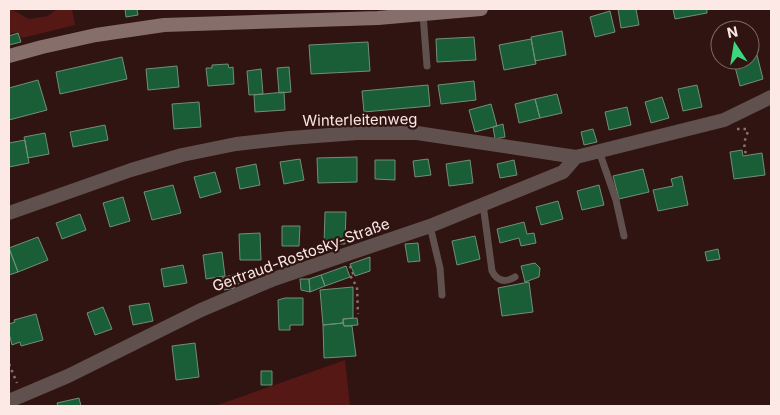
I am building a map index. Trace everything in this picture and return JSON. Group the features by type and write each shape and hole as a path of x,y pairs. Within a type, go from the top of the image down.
{"main road":[{"path":"9,56 96,35 164,25 378,18 481,9"}],"street":[{"name":"Winterleitenweg","path":"9,213 131,170 182,155 236,144 357,133 416,133 576,157 724,120 771,97"},
{"name":"Gertraud-Rostosky-Straße","path":"9,400 68,376 201,310 274,279 430,226 563,172 576,157"}],"lane":[{"path":"423,14 427,66"},
{"path":"599,151 616,200 624,236"},
{"path":"483,204 492,271 495,277 502,281 510,280 515,276"},
{"path":"430,226 440,268 442,295"}],"path":[{"path":"724,120 728,129 746,129 748,131 744,143 746,156"},
{"path":"345,255 354,276 351,277 357,287 358,314"},
{"path":"9,364 22,394"}],"shaded area":[{"path":"9,9 29,19 48,16 57,9 72,9 75,25 22,38 17,32 9,34"},
{"path":"345,360 350,406 214,406 232,400"}],"building":[{"path":"125,9 137,9 138,15 126,17"},
{"path":"618,9 636,9 639,25 621,28"},
{"path":"673,9 707,9 707,13 675,19"},
{"path":"610,11 615,32 595,37 590,17"},
{"path":"562,31 566,55 535,61 531,37"},
{"path":"18,33 21,42 9,45 9,36"},
{"path":"474,37 476,60 437,62 436,39"},
{"path":"531,39 536,64 504,70 499,45"},
{"path":"368,42 370,71 311,74 309,45"},
{"path":"122,57 127,79 60,94 56,72"},
{"path":"228,64 229,68 233,67 234,84 208,86 206,68 212,68 212,65"},
{"path":"177,66 179,87 148,90 146,69"},
{"path":"289,67 291,92 279,93 277,68"},
{"path":"760,67 763,79 740,86 736,70 760,70"},
{"path":"261,69 263,94 249,95 247,71"},
{"path":"38,80 47,110 9,120 9,88"},
{"path":"474,81 476,100 441,104 438,85"},
{"path":"428,85 430,106 364,112 362,91"},
{"path":"697,85 702,107 683,111 678,89"},
{"path":"284,92 285,110 255,112 254,95"},
{"path":"557,94 562,113 540,118 535,99"},
{"path":"662,97 669,118 651,123 645,102"},
{"path":"535,99 540,118 519,123 515,104"},
{"path":"199,102 201,127 174,129 172,104"},
{"path":"491,104 497,126 475,132 469,110"},
{"path":"627,107 631,125 609,130 605,112"},
{"path":"503,124 505,137 495,139 493,127"},
{"path":"105,125 108,140 73,147 70,132"},
{"path":"593,129 597,142 584,145 581,132"},
{"path":"45,133 49,154 28,158 24,137"},
{"path":"25,140 29,163 9,167 9,143"},
{"path":"742,150 743,156 762,153 765,175 734,179 730,152"},
{"path":"357,157 357,182 318,183 317,158"},
{"path":"300,159 304,180 284,184 280,162"},
{"path":"428,159 431,175 415,177 413,161"},
{"path":"375,160 395,160 395,180 375,179"},
{"path":"470,160 473,183 449,186 446,164"},
{"path":"514,160 517,175 500,178 497,164"},
{"path":"256,164 260,185 240,189 236,168"},
{"path":"643,169 649,192 619,199 613,176"},
{"path":"215,172 221,192 200,198 194,177"},
{"path":"682,176 688,205 658,211 653,190 673,186 671,179"},
{"path":"173,185 181,213 152,220 144,192"},
{"path":"599,185 604,205 582,210 577,191"},
{"path":"123,197 130,221 110,227 103,203"},
{"path":"558,201 563,219 541,225 536,207"},
{"path":"325,212 346,212 345,244 324,244"},
{"path":"80,214 86,230 62,239 56,223"},
{"path":"524,222 527,234 534,233 536,243 521,246 519,238 500,243 497,229"},
{"path":"282,226 300,226 299,246 282,246"},
{"path":"260,233 261,260 240,260 239,234"},
{"path":"475,236 480,259 457,265 452,241"},
{"path":"38,237 48,260 18,272 9,248"},
{"path":"418,243 420,261 408,262 405,244"},
{"path":"9,248 18,272 9,275"},
{"path":"718,249 720,259 707,261 705,252"},
{"path":"222,252 225,276 206,279 203,255"},
{"path":"370,257 370,271 355,276 350,264"},
{"path":"535,263 540,268 539,277 525,282 521,266"},
{"path":"183,265 187,283 164,287 161,269"},
{"path":"346,266 350,277 325,286 321,275"},
{"path":"239,273 241,283 234,285 235,288 224,290 222,278"},
{"path":"321,275 325,286 310,292 309,279"},
{"path":"300,279 309,279 310,292 301,290"},
{"path":"529,282 533,312 502,316 498,288"},
{"path":"353,287 353,318 343,319 343,323 323,325 320,290"},
{"path":"303,298 303,325 290,325 290,330 279,330 278,300"},
{"path":"149,303 153,321 133,325 129,306"},
{"path":"103,307 112,329 95,335 87,313"},
{"path":"36,314 43,340 21,346 20,342 12,345 9,324 15,322 14,320"},
{"path":"357,318 358,325 344,326 343,319"},
{"path":"343,323 344,326 352,326 356,356 324,358 323,325"},
{"path":"195,343 199,377 176,380 172,346"},
{"path":"261,371 272,371 272,385 261,385"},
{"path":"79,398 81,406 58,406 57,403"}]}
